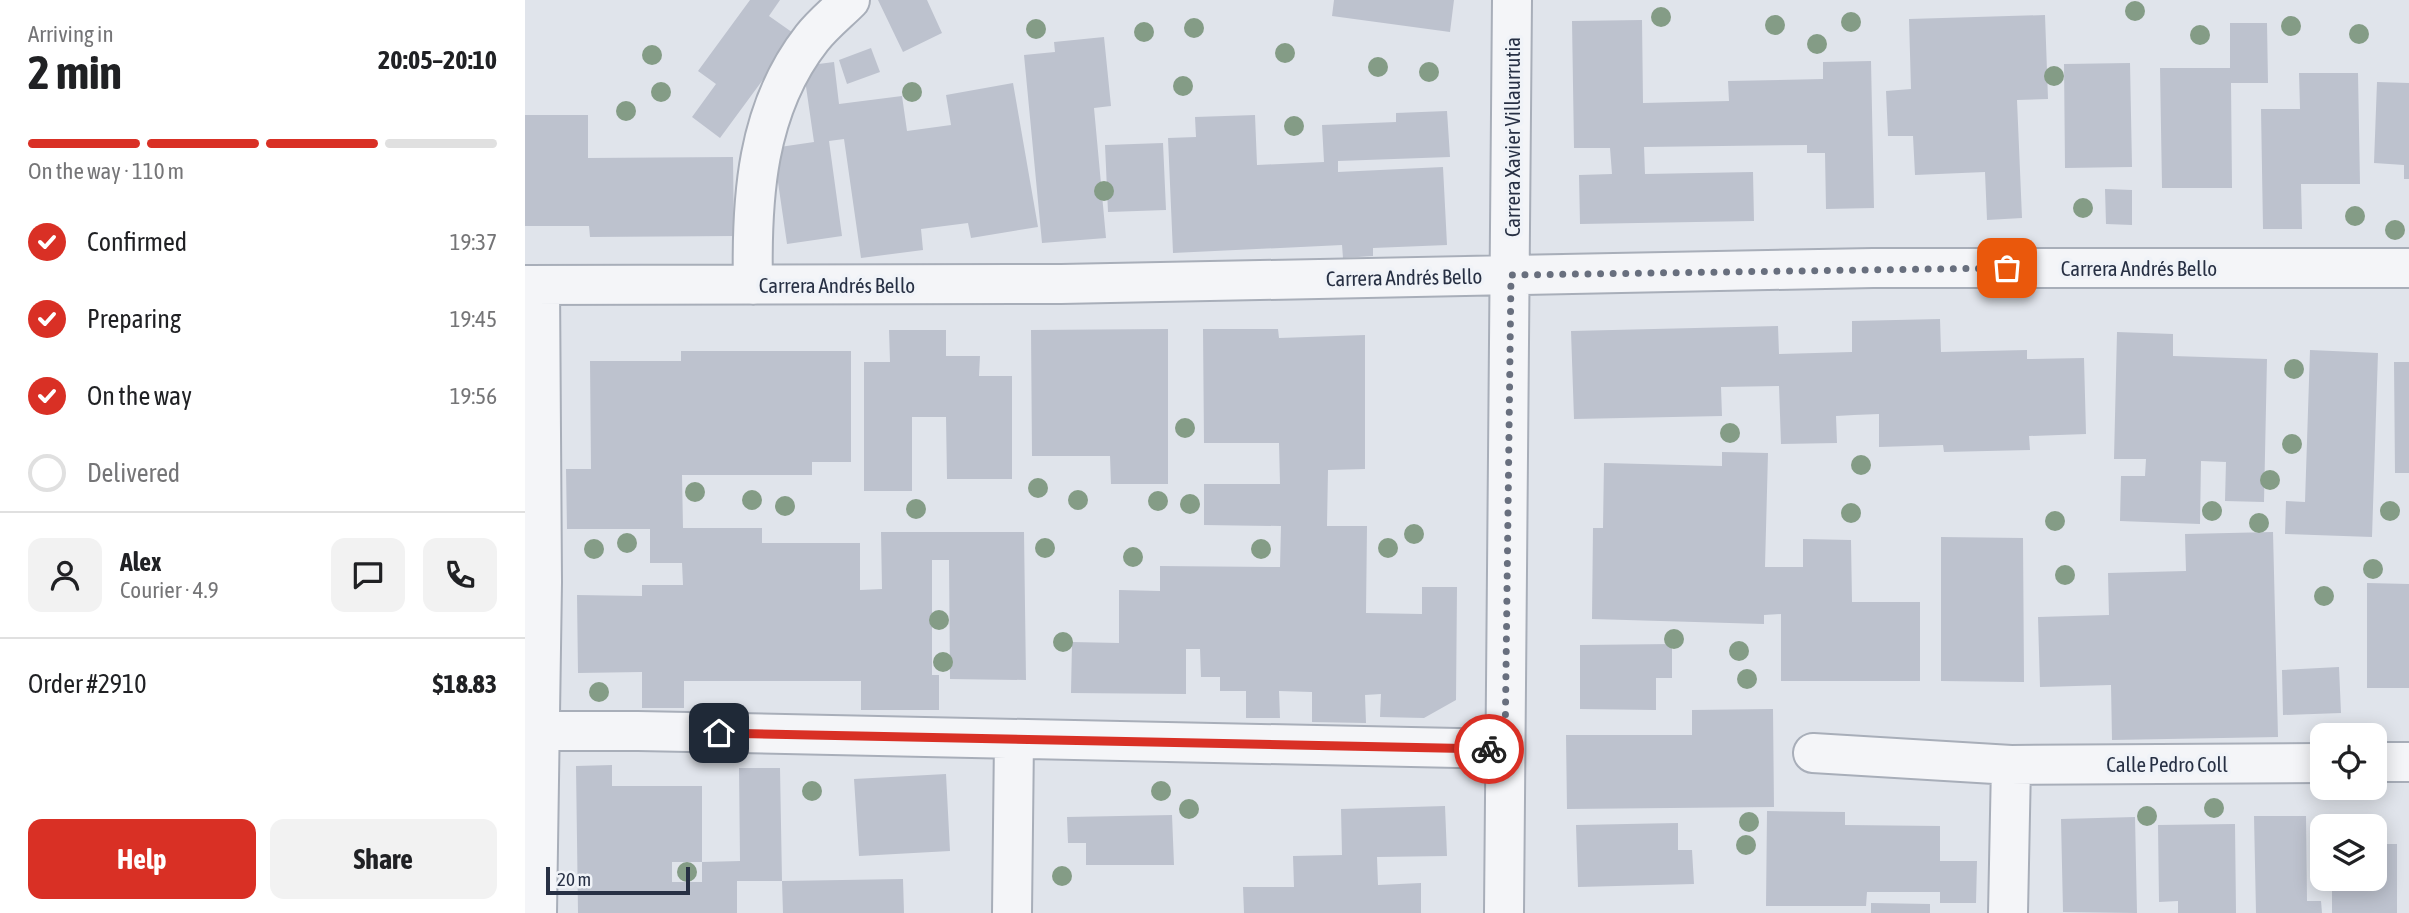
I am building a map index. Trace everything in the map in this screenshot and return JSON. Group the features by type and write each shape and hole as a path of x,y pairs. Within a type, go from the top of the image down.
{"street":[{"path":"753,285 752,229 757,170 769,119 811,39 850,0"},
{"name":"Carrera Xavier Villaurrutia","path":"1504,913 1513,0"},
{"name":"Carrera Andrés Bello","path":"532,285 1061,284 1873,268 2409,268"},
{"path":"532,285 532,731 537,913"},
{"path":"532,731 1505,749"},
{"path":"1012,913 1014,739"},
{"name":"Calle Pedro Coll","path":"1813,753 2011,765 2310,763"},
{"path":"2387,762 2409,762"},
{"path":"2008,913 2011,765"}],"building":[{"path":"750,0 780,0 769,16 796,35 720,138 692,117 716,84 698,71"},
{"path":"878,0 927,0 942,33 903,52"},
{"path":"1334,0 1454,0 1450,32 1332,16"},
{"path":"2045,15 2048,99 2017,100 2022,218 1987,220 1985,172 1915,175 1913,136 1888,136 1886,91 1911,89 1909,19"},
{"path":"1642,20 1643,103 1729,101 1728,81 1823,79 1823,62 1871,61 1874,208 1826,209 1825,153 1807,153 1807,145 1644,147 1645,174 1753,172 1754,221 1580,224 1579,175 1612,174 1610,148 1574,148 1572,21"},
{"path":"2230,23 2267,23 2268,83 2231,83 2232,188 2162,188 2160,68 2230,68"},
{"path":"1104,37 1111,106 1094,108 1106,238 1042,243 1024,55 1055,52 1054,42"},
{"path":"871,48 880,72 847,84 839,60"},
{"path":"834,62 839,104 902,96 907,131 951,125 946,95 1013,83 1038,227 971,238 968,223 921,229 923,250 861,258 844,139 829,141 842,236 787,244 773,148 814,142 803,66"},
{"path":"2130,63 2132,167 2065,168 2064,64"},
{"path":"2299,73 2358,73 2360,184 2301,184 2302,229 2263,229 2261,109 2300,109"},
{"path":"2377,82 2409,83 2409,179 2404,179 2404,165 2374,163"},
{"path":"1447,111 1450,157 1338,161 1338,172 1443,167 1447,245 1373,248 1373,256 1343,258 1342,245 1173,253 1168,138 1196,137 1195,117 1255,115 1257,165 1324,162 1322,125 1396,122 1396,113"},
{"path":"525,115 588,115 588,158 733,157 734,236 590,237 589,226 525,226"},
{"path":"1163,143 1166,210 1108,212 1105,145"},
{"path":"2105,189 2132,190 2132,225 2106,224"},
{"path":"1940,319 1941,352 2027,350 2027,359 2084,358 2086,434 2029,436 2030,450 1944,452 1943,445 1879,447 1879,414 1836,416 1837,443 1781,444 1779,386 1721,387 1722,416 1574,419 1571,331 1778,326 1779,354 1852,352 1852,321"},
{"path":"1168,329 1168,484 1111,484 1110,456 1032,456 1031,330"},
{"path":"1203,329 1278,329 1279,338 1365,335 1365,469 1328,470 1327,526 1367,526 1366,613 1422,614 1422,587 1457,587 1456,700 1424,718 1380,717 1381,694 1365,695 1366,723 1312,722 1312,692 1279,691 1280,718 1246,718 1246,691 1220,691 1220,677 1201,677 1200,649 1186,649 1186,694 1071,693 1072,642 1119,643 1119,590 1160,591 1160,566 1280,567 1281,526 1204,525 1204,484 1280,484 1279,443 1204,443"},
{"path":"889,330 946,330 946,356 980,356 979,376 1012,376 1012,479 947,479 946,417 912,417 912,491 864,491 864,362 890,362"},
{"path":"2117,332 2173,334 2173,356 2267,359 2264,502 2225,501 2226,462 2201,461 2200,524 2120,521 2121,476 2145,476 2146,459 2114,459"},
{"path":"2310,350 2378,353 2372,537 2285,534 2286,501 2305,502"},
{"path":"681,351 851,351 851,462 812,462 812,475 682,475 683,528 762,528 762,543 860,543 860,590 882,589 881,532 1024,532 1026,680 950,679 949,560 932,560 932,675 939,675 939,710 861,710 861,681 684,681 684,708 642,708 642,672 578,673 577,595 642,596 642,585 683,585 682,563 650,563 650,529 567,529 566,469 591,469 590,361 681,361"},
{"path":"2394,362 2409,362 2409,473 2395,473"},
{"path":"1722,452 1768,453 1765,567 1803,567 1803,539 1851,540 1852,602 1920,602 1920,681 1781,681 1781,614 1764,615 1764,624 1592,619 1593,528 1603,528 1604,463 1722,466"},
{"path":"2273,532 2278,737 2112,740 2111,685 2040,687 2038,617 2109,615 2108,573 2186,571 2185,534"},
{"path":"1941,537 2023,538 2024,682 1941,681"},
{"path":"2367,583 2409,584 2409,688 2367,688"},
{"path":"1672,644 1672,678 1656,678 1656,710 1580,709 1580,645"},
{"path":"2339,667 2341,713 2283,715 2282,670"},
{"path":"1773,709 1774,807 1567,809 1566,735 1692,735 1692,710"},
{"path":"612,765 612,786 702,786 702,862 740,861 739,768 780,768 782,881 737,881 737,913 578,913 576,766","holes":["672,862 702,862 702,882 672,882"]},
{"path":"946,774 950,851 859,856 854,779"},
{"path":"1445,806 1447,856 1377,857 1378,885 1421,883 1421,913 1244,913 1243,887 1294,887 1293,856 1342,855 1341,809"},
{"path":"1767,811 1845,812 1845,825 1940,826 1940,861 1977,861 1976,903 1940,903 1940,892 1867,892 1866,906 1766,906"},
{"path":"1172,815 1174,865 1086,865 1086,843 1068,843 1067,817"},
{"path":"2254,816 2306,816 2307,901 2321,901 2322,913 2256,913"},
{"path":"2135,817 2137,913 2063,912 2061,819"},
{"path":"1678,823 1678,850 1692,850 1694,884 1578,887 1576,825"},
{"path":"2235,824 2236,913 2178,913 2178,901 2159,902 2158,825"},
{"path":"2387,844 2397,844 2397,913 2332,913 2332,891 2387,891"},
{"path":"903,879 904,913 783,913 782,881"},
{"path":"1871,903 1930,904 1930,913 1871,913"}],"way so far":[{"path":"1489,749 1505,749 1511,275 2007,268"}],"route":[{"path":"719,733 1489,749"}]}
